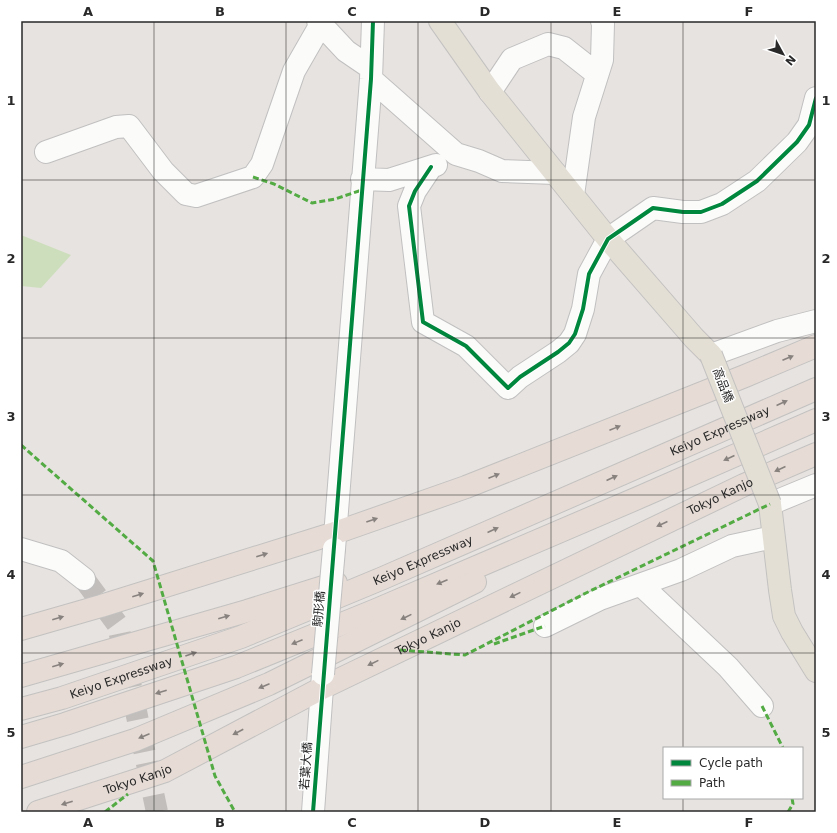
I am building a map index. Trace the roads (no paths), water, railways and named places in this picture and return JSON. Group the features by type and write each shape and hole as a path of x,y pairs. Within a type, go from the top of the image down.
{"highway":[{"path":"21,629 334,541 816,346"},
{"name":"Keiyo Expressway","path":"21,709 62,698 241,637 383,578 816,388"},
{"path":"21,737 65,724 236,667 376,610 816,420"},
{"name":"Tokyo Kanjo","path":"38,812 165,771 323,681 744,485 816,454"},
{"path":"21,777 135,740 269,684 440,600 640,497"},
{"path":"21,676 248,611 345,580 383,578"},
{"path":"84,812 138,790 165,771"}],"main road":[{"path":"440,21 490,92 608,240 694,338 711,355"},
{"name":"高品橋","path":"711,355 770,504 784,616 816,671"}],"street":[{"name":"駒形橋","path":"320,722 371,74 373,21"},
{"path":"573,195 584,117 602,60 602,21"},
{"path":"46,152 116,126 129,126 162,171 186,194 196,196 253,177 262,164 294,71 320,23 346,51 456,154 479,161 502,171 555,173"},
{"path":"490,92 512,59 548,44 564,48 597,74"},
{"path":"431,167 415,191 409,206 423,322 466,346 508,388 520,377 569,343 575,334 583,309 589,274 608,240 653,208 683,212 701,212 722,204 757,181 798,142 809,126 816,98"},
{"path":"362,179 389,180 431,167 456,154"},
{"path":"711,355 778,331 816,321"},
{"path":"770,504 816,485"},
{"path":"545,626 600,599 681,570 732,546 773,537"},
{"path":"21,549 61,561 84,579"},
{"path":"641,585 728,667 762,706"},
{"name":"若葉大橋","path":"313,812 320,722"}],"tunnel":[{"path":"84,579 118,625 157,812"}]}
